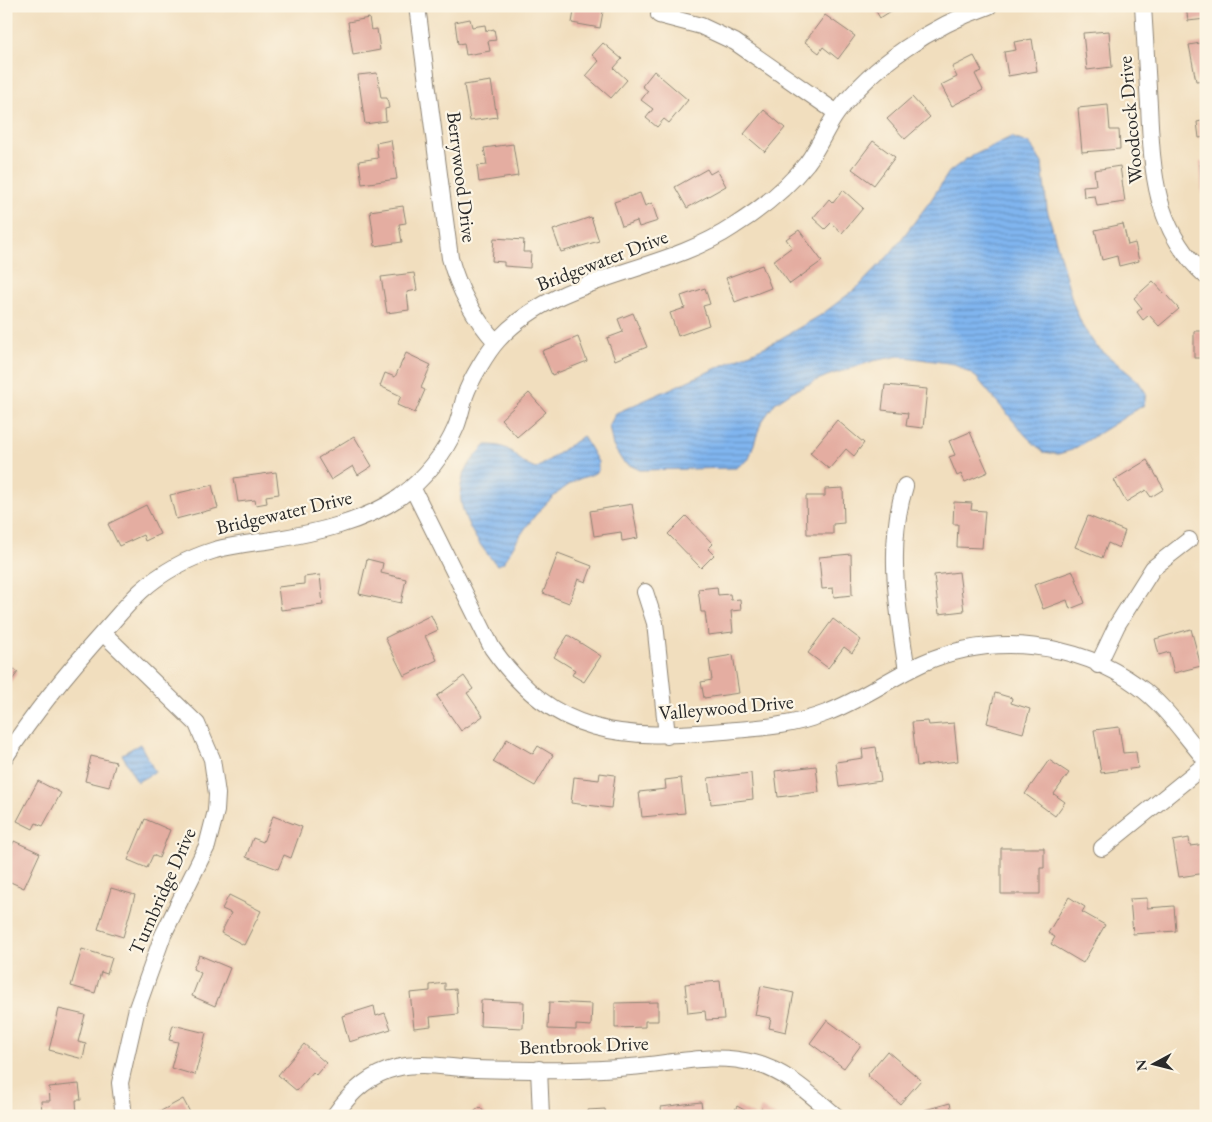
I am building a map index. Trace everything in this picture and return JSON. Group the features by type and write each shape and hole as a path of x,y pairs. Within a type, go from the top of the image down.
{"street":[{"name":"Berrywood Drive","path":"417,6 450,258 455,277 467,303 483,328 496,342"},
{"name":"Bridgewater Drive","path":"6,756 47,698 141,591 158,578 196,557 216,550 305,534 336,525 380,508 412,487 426,474 448,443 456,426 466,395 496,342 530,312 544,303 683,253 731,229 753,214 793,178 808,161 837,113 878,71 900,53 943,25 989,6"},
{"name":"Woodcock Drive","path":"1143,6 1152,172 1174,238 1188,259 1206,276"},
{"path":"659,15 701,26 735,42 756,54 837,113"},
{"path":"904,486 899,504 895,537 895,572 907,671"},
{"name":"Valleywood Drive","path":"412,487 492,648 518,680 549,706 585,724 631,734 667,736 786,726 830,712 907,671 951,654 1005,644 1037,646 1083,658 1125,678 1154,699 1206,762"},
{"path":"1098,665 1117,625 1153,568 1190,540"},
{"path":"645,592 655,623 667,736"},
{"name":"Turnbridge Drive","path":"103,633 197,724 212,759 216,794 216,811 207,846 163,935 137,1008 120,1083 124,1116"},
{"path":"1102,848 1206,762"},
{"name":"Bentbrook Drive","path":"334,1116 351,1094 363,1084 397,1067 417,1065 539,1069 613,1068 695,1059 734,1059 767,1066 787,1076 836,1116"},
{"path":"539,1069 542,1116"}],"water":[{"path":"1011,137 1030,144 1042,163 1047,209 1073,303 1083,327 1096,346 1138,381 1146,393 1144,405 1072,450 1058,454 1043,452 1026,436 976,377 955,364 899,356 873,361 827,376 793,391 775,403 761,423 749,459 736,468 640,470 623,462 613,446 609,426 616,413 773,343 821,315 858,287 890,254 931,200 949,172 966,159"},
{"path":"583,436 598,462 598,471 573,482 549,501 532,519 503,563 497,565 475,537 461,504 460,492 462,481 468,466 486,445 496,445 509,450 523,462 536,469"},
{"path":"140,744 155,772 137,782 122,754"}],"building":[{"path":"575,6 604,6 600,28 572,23"},
{"path":"873,6 899,6 880,18"},
{"path":"1186,6 1206,6 1206,19 1188,21"},
{"path":"825,15 855,36 838,59 823,47 819,53 805,42"},
{"path":"369,18 371,30 377,29 380,50 353,55 348,22"},
{"path":"470,19 472,27 485,25 486,31 494,29 496,40 488,41 490,51 466,55 464,43 458,44 455,22"},
{"path":"1109,31 1112,67 1087,70 1083,33"},
{"path":"1032,39 1037,71 1008,76 1004,52 1016,50 1014,42"},
{"path":"1206,42 1206,80 1196,81 1189,45"},
{"path":"603,43 622,59 614,68 627,80 611,98 586,76 599,61 592,55"},
{"path":"974,56 982,71 975,74 983,90 952,106 941,85 957,77 952,67"},
{"path":"654,71 688,100 669,123 664,119 657,127 646,118 653,109 641,100 648,91 642,86"},
{"path":"377,73 381,98 387,98 389,108 385,109 386,121 365,124 358,75"},
{"path":"491,81 497,117 470,121 464,85"},
{"path":"912,97 930,117 905,139 887,119"},
{"path":"1108,105 1110,130 1119,130 1120,149 1082,152 1078,108"},
{"path":"764,110 785,128 765,152 744,134"},
{"path":"1206,120 1206,137 1199,138 1197,122"},
{"path":"391,140 397,179 362,184 359,161 378,158 376,143"},
{"path":"873,141 895,157 874,185 852,169"},
{"path":"513,144 518,176 479,182 477,166 487,165 484,148"},
{"path":"1200,161 1206,161 1206,194 1202,195"},
{"path":"1120,166 1125,202 1097,206 1095,196 1084,197 1083,186 1096,185 1094,170"},
{"path":"707,169 710,174 717,170 726,186 687,208 675,187"},
{"path":"843,190 863,208 842,233 831,223 825,229 813,218 829,199 833,203"},
{"path":"640,193 645,206 652,203 658,221 639,227 637,221 622,226 614,202"},
{"path":"403,206 406,223 399,224 402,242 375,246 370,211"},
{"path":"591,217 599,241 561,252 553,230"},
{"path":"1123,224 1128,245 1135,243 1139,261 1119,266 1117,256 1102,260 1095,230"},
{"path":"799,230 822,261 790,284 773,261 792,247 786,239"},
{"path":"494,238 524,240 523,252 531,252 530,268 504,266 504,262 492,261"},
{"path":"762,265 771,288 735,302 726,278"},
{"path":"414,273 417,290 407,292 409,310 387,313 381,277"},
{"path":"1153,281 1179,309 1159,326 1149,315 1143,320 1137,312 1142,308 1134,298"},
{"path":"705,288 710,304 703,306 709,325 678,336 670,313 685,308 681,296"},
{"path":"633,313 647,347 615,360 607,338 623,332 618,319"},
{"path":"1194,331 1206,331 1206,358 1194,358"},
{"path":"578,337 587,361 552,375 542,351"},
{"path":"406,353 431,365 421,388 425,390 415,413 397,405 401,396 380,386 385,373 395,377"},
{"path":"885,385 927,389 923,428 906,426 908,413 882,410"},
{"path":"529,393 546,412 517,437 501,419"},
{"path":"837,420 864,443 854,456 846,449 829,469 810,453"},
{"path":"970,432 988,472 965,482 961,474 957,476 949,457 955,455 949,441"},
{"path":"354,436 372,466 358,475 353,466 331,480 318,458"},
{"path":"1147,460 1164,489 1151,497 1146,490 1126,502 1114,480"},
{"path":"276,472 279,494 266,496 267,503 256,505 255,500 238,502 234,478"},
{"path":"212,485 218,508 176,519 170,495"},
{"path":"843,488 844,523 833,524 833,534 807,534 806,496 825,496 825,489"},
{"path":"954,502 972,503 971,510 985,511 982,548 957,547 958,524 953,524"},
{"path":"632,504 638,538 622,541 621,532 594,536 590,511"},
{"path":"146,505 160,534 145,541 143,535 119,546 108,524"},
{"path":"686,516 713,544 708,549 714,555 701,568 668,534"},
{"path":"1088,516 1125,531 1119,548 1108,543 1102,558 1075,547"},
{"path":"558,553 592,566 586,582 578,579 569,603 543,593"},
{"path":"851,554 852,595 834,597 833,588 822,589 819,557"},
{"path":"367,559 383,563 381,573 406,579 401,603 359,594"},
{"path":"1073,571 1085,603 1070,609 1067,600 1043,609 1034,585"},
{"path":"959,572 964,611 939,614 934,575"},
{"path":"320,575 323,605 281,610 278,587 304,584 304,577"},
{"path":"717,587 718,595 730,594 731,600 740,599 741,610 731,611 733,632 708,635 705,612 701,612 698,589"},
{"path":"431,615 438,630 425,636 437,660 404,676 385,638"},
{"path":"833,619 861,640 852,653 844,647 828,668 808,653"},
{"path":"1191,629 1201,666 1174,673 1169,652 1159,655 1155,639"},
{"path":"568,635 601,656 584,682 572,675 575,670 554,657"},
{"path":"733,655 739,693 704,698 701,682 712,680 709,659"},
{"path":"6,663 18,672 6,688"},
{"path":"464,676 473,689 467,693 483,716 461,731 437,696"},
{"path":"995,693 1012,698 1011,703 1030,709 1023,733 987,723"},
{"path":"928,721 929,725 954,723 958,761 917,766 912,722"},
{"path":"1119,727 1123,753 1136,752 1138,768 1101,773 1094,730"},
{"path":"507,739 533,754 538,746 553,755 535,786 493,762"},
{"path":"876,747 881,781 839,787 836,762 863,758 862,749"},
{"path":"91,756 116,762 109,787 85,781"},
{"path":"1049,760 1069,773 1054,794 1065,802 1055,816 1025,794"},
{"path":"816,766 819,792 778,797 775,771"},
{"path":"600,773 615,775 611,808 571,803 574,777 599,780"},
{"path":"751,773 753,799 711,804 708,778"},
{"path":"681,778 685,813 642,817 639,792 666,789 665,780"},
{"path":"38,781 61,793 43,826 36,823 33,829 17,821"},
{"path":"273,816 302,827 291,858 284,855 278,869 246,857 253,838 263,842"},
{"path":"145,819 170,830 159,858 153,855 147,868 128,860"},
{"path":"1189,838 1190,846 1206,844 1206,873 1179,877 1173,841"},
{"path":"14,841 40,853 24,888 6,880 6,860"},
{"path":"1001,848 1044,848 1044,868 1040,868 1040,894 1001,894"},
{"path":"111,888 135,895 123,937 98,929"},
{"path":"229,895 261,911 244,945 221,933 231,913 222,909"},
{"path":"1069,897 1085,907 1082,912 1105,925 1083,963 1051,944 1055,937 1048,933"},
{"path":"1147,898 1147,908 1174,906 1176,931 1133,934 1130,899"},
{"path":"82,949 112,958 107,974 101,972 95,993 71,986"},
{"path":"199,955 230,968 215,1006 192,996 201,973 193,969"},
{"path":"720,981 724,1019 706,1020 705,1011 688,1013 685,984"},
{"path":"445,983 445,990 456,989 458,1014 430,1017 431,1026 414,1028 410,993 430,991 430,985"},
{"path":"761,986 794,993 786,1032 769,1028 771,1018 755,1015"},
{"path":"481,1000 524,1002 523,1028 480,1026"},
{"path":"549,1002 592,1004 591,1026 576,1025 576,1030 548,1029"},
{"path":"658,1002 658,1021 645,1021 645,1027 615,1028 615,1003"},
{"path":"374,1006 376,1016 385,1013 391,1029 349,1042 342,1016"},
{"path":"59,1009 85,1015 78,1042 86,1044 83,1059 49,1050"},
{"path":"827,1020 861,1045 844,1068 810,1043"},
{"path":"173,1025 206,1033 195,1075 171,1068 178,1042 169,1040"},
{"path":"304,1044 326,1063 316,1075 313,1072 297,1091 278,1075"},
{"path":"887,1051 921,1080 900,1104 867,1075"},
{"path":"79,1084 81,1100 76,1100 77,1116 52,1116 51,1112 42,1113 41,1101 50,1101 49,1087"},
{"path":"183,1099 192,1116 164,1116 161,1111"},
{"path":"701,1102 703,1116 662,1116 661,1107"},
{"path":"950,1103 953,1116 927,1116 925,1110"},
{"path":"737,1106 755,1116 732,1116"},
{"path":"480,1107 487,1116 469,1116"},
{"path":"761,1108 776,1116 758,1116"},
{"path":"605,1109 606,1116 589,1116 588,1110"}]}
